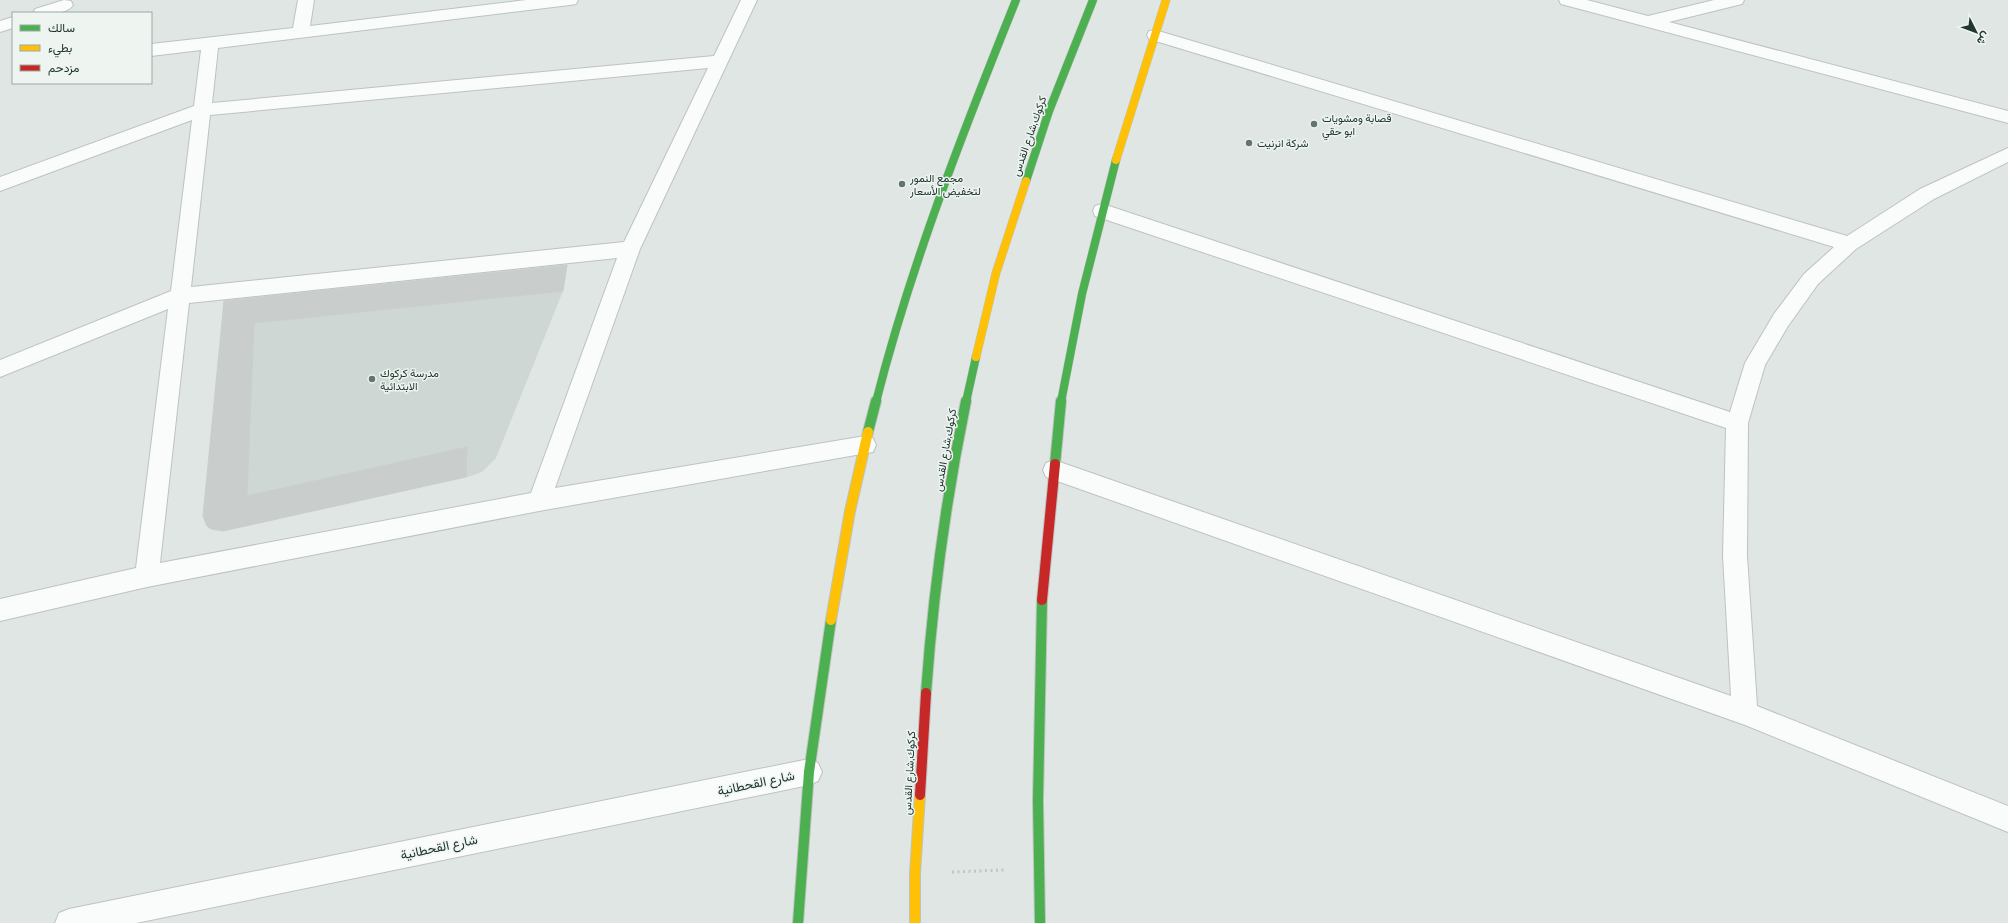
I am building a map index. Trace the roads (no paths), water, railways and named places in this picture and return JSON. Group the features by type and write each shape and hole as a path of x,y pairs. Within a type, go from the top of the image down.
{"main road":[{"path":"798,923 809,772 835,591 850,511 883,368 905,296 976,99 1016,0"},
{"name":"كركوك,شارع القدس","path":"915,923 915,872 930,623 959,428 996,273 1049,111 1094,0"},
{"path":"1040,923 1038,800 1042,584 1062,395 1082,294 1102,211 1132,105 1166,0"}],"street":[{"path":"300,33 306,0"},
{"path":"152,50 569,0"},
{"path":"539,501 630,248 749,0"},
{"path":"1567,0 2008,117"},
{"path":"1647,22 1736,0"},
{"path":"44,12 65,6"},
{"path":"0,27 12,22"},
{"path":"1155,35 1849,244"},
{"path":"147,576 210,43"},
{"path":"0,184 202,110 720,61"},
{"path":"1745,713 1735,556 1737,423 1755,364 1781,320 1811,279 1849,244 1927,194 2006,158"},
{"path":"1102,211 1737,423"},
{"path":"0,369 180,296 630,248"},
{"path":"0,610 147,576 539,501 865,445"},
{"path":"1054,470 1745,713 2008,819"},
{"name":"شارع القحطانية","path":"69,923 809,772"}],"place":[{"name":"قصابة ومشويات ابو حقي","path":"1314,124"},
{"name":"شركة انرنيت","path":"1249,143"},
{"name":"مجمع النمور لتخفيض الأسعار","path":"902,184"},
{"name":"مدرسة كركوك الابتدائية","path":"372,379"}]}
